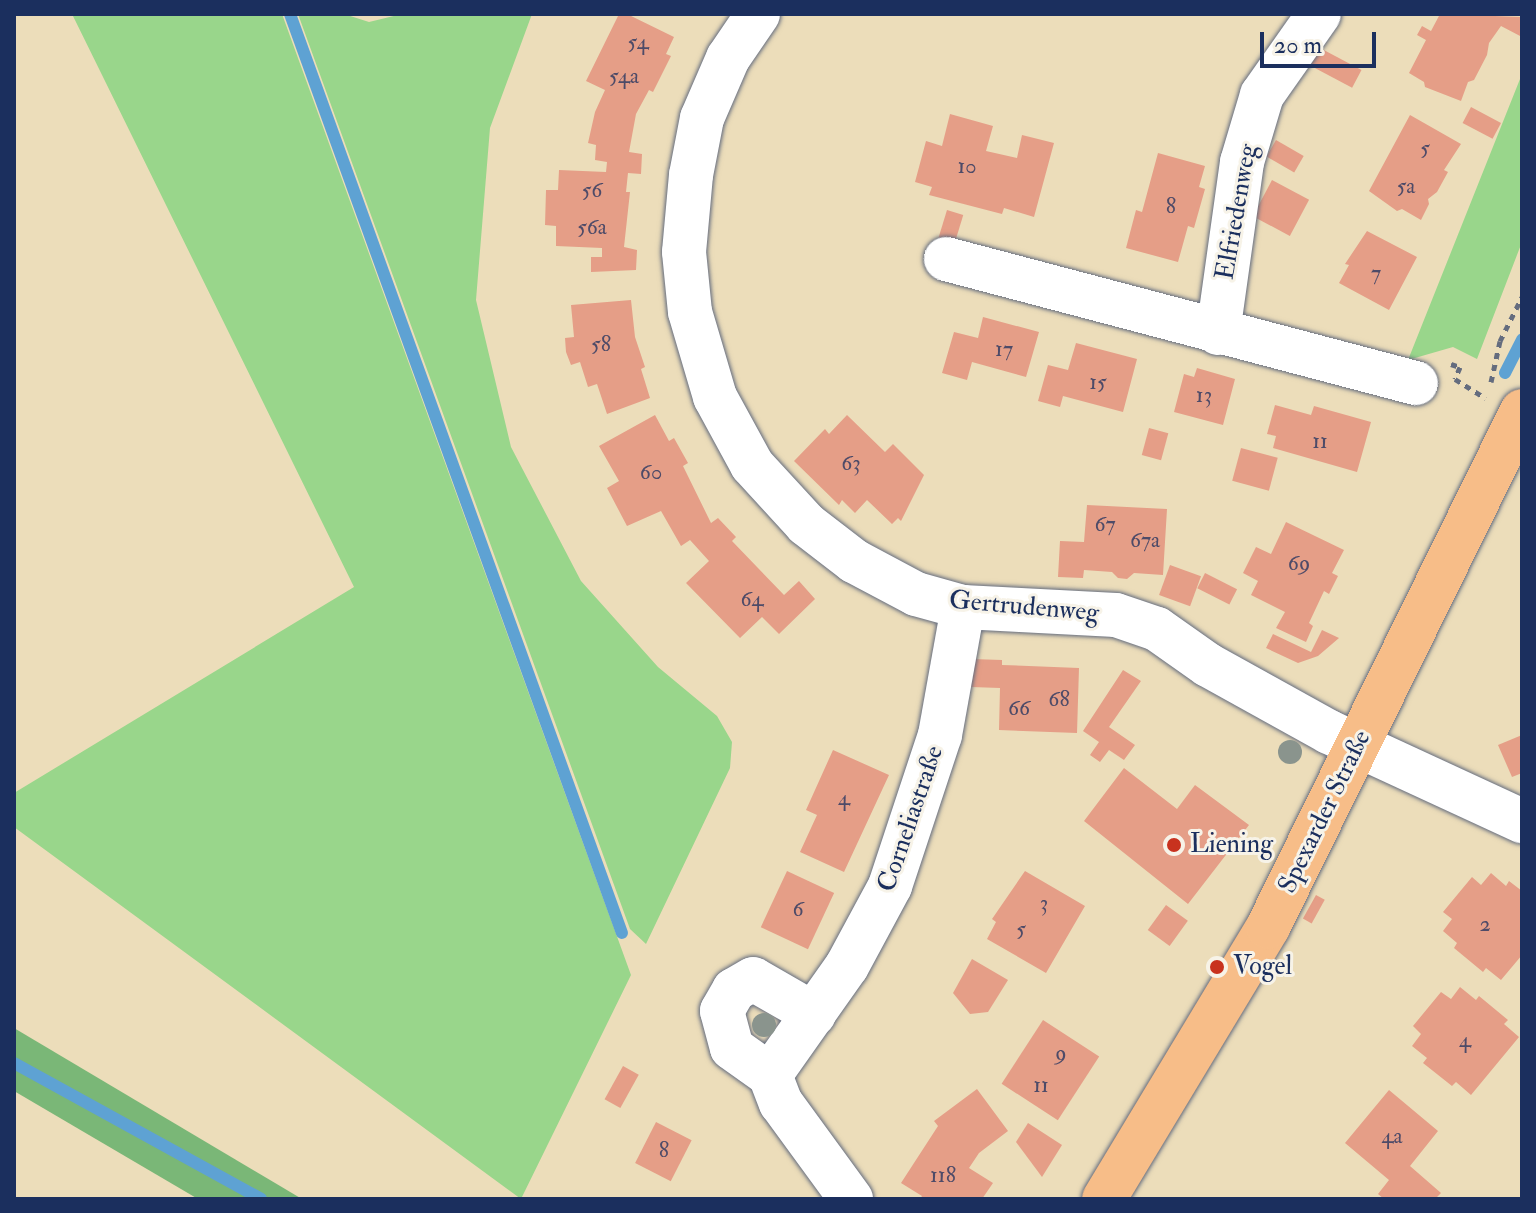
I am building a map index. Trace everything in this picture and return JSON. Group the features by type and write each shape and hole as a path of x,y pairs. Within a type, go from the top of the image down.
{"main road":[{"name":"Spexarder Straße","path":"1104,1199 1268,927 1522,411"}],"street":[{"name":"Gertrudenweg","path":"758,14 728,58 702,118 691,175 684,252 690,312 715,397 752,465 806,524 854,561 916,594 963,607 1116,615 1157,629 1208,665 1358,746 1522,821"},
{"name":"Elfriedenweg","path":"1218,333 1242,162 1262,95 1319,14"},
{"path":"946,259 1416,383"},
{"name":"Corneliastraße","path":"770,1075 847,966 890,886 940,735 963,607"},
{"path":"814,1014 753,979 734,990 722,1011 732,1048 770,1075 781,1103 851,1199"}],"path":[{"path":"1416,383 1447,362 1460,367 1455,379 1487,400 1500,341 1522,297"}],"green space":[{"path":"72,14 282,14 631,975 521,1199 14,827 14,793 354,587"},
{"path":"298,14 344,14 369,22 402,14 532,14 490,128 476,300 511,447 581,581 658,667 717,716 732,742 730,768 646,944 630,929"},
{"path":"1522,74 1522,242 1477,359 1453,347 1408,360"},
{"path":"14,1028 302,1199 198,1199 14,1091"}],"building":[{"path":"619,14 627,14 674,37 666,54 671,56 653,92 649,90 636,114 629,152 642,154 641,174 628,173 626,192 630,192 624,247 637,250 636,270 591,272 591,257 602,257 602,248 556,246 556,226 545,225 546,190 558,190 559,170 606,172 607,162 595,160 596,145 588,143 595,112 605,90 586,81"},
{"path":"1440,14 1522,17 1522,37 1501,26 1489,43 1487,55 1474,80 1468,82 1461,101 1425,87 1424,82 1409,73 1426,40 1417,35 1422,26 1431,31"},
{"path":"1320,48 1361,70 1352,88 1311,66"},
{"path":"1471,107 1501,123 1493,139 1463,123"},
{"path":"950,114 993,126 986,151 1017,158 1022,135 1054,143 1034,217 1004,208 1002,214 929,195 932,187 915,182 926,141 942,146"},
{"path":"1410,115 1461,144 1444,170 1448,172 1437,192 1428,199 1429,204 1421,220 1402,209 1397,211 1369,191"},
{"path":"1276,140 1304,156 1294,172 1266,156"},
{"path":"1158,153 1205,166 1199,187 1205,189 1194,228 1188,226 1178,262 1126,248 1136,210 1142,212"},
{"path":"1272,180 1309,200 1290,236 1253,216"},
{"path":"947,210 963,215 954,244 938,239"},
{"path":"1367,231 1417,257 1389,310 1339,283 1349,265 1345,264"},
{"path":"631,300 635,337 645,367 641,369 650,398 607,414 597,384 588,387 580,362 571,365 566,352 565,338 574,337 571,305"},
{"path":"983,317 1039,332 1026,377 972,362 967,380 942,373 954,332 978,338"},
{"path":"1076,343 1137,359 1123,412 1063,396 1060,407 1038,401 1048,365 1068,370"},
{"path":"1197,368 1235,379 1223,425 1174,412 1184,374 1194,377"},
{"path":"1275,405 1311,415 1314,406 1371,422 1357,472 1273,448 1276,436 1267,434"},
{"path":"655,415 669,441 674,438 688,463 683,466 711,523 718,518 736,537 732,541 784,595 799,581 815,599 779,634 762,617 740,638 686,583 709,561 690,540 681,546 661,511 627,526 607,488 619,481 599,446"},
{"path":"847,415 885,452 893,444 924,475 901,521 898,518 892,524 867,500 855,513 842,500 839,505 794,461 825,429 829,434"},
{"path":"1149,428 1168,433 1161,460 1142,455"},
{"path":"1241,448 1278,458 1269,491 1232,481"},
{"path":"1087,505 1167,509 1163,575 1134,573 1127,579 1118,578 1112,572 1084,570 1083,578 1058,577 1060,541 1084,542"},
{"path":"1286,522 1344,550 1332,573 1338,576 1329,594 1324,591 1309,623 1313,626 1306,642 1276,628 1285,612 1251,595 1258,581 1243,573 1256,547 1271,554"},
{"path":"1170,565 1201,576 1190,606 1159,595"},
{"path":"1205,573 1237,589 1229,604 1197,588"},
{"path":"1322,630 1339,638 1318,656 1298,663 1266,648 1273,634 1311,652"},
{"path":"972,659 1002,660 1002,665 1079,668 1077,733 999,730 1000,688 971,687"},
{"path":"1123,670 1141,681 1109,727 1135,745 1124,760 1109,750 1100,762 1090,755 1099,742 1083,731"},
{"path":"1522,735 1522,773 1512,777 1498,745"},
{"path":"833,750 889,775 844,872 800,852 817,815 806,810"},
{"name":"Liening","path":"1124,768 1177,809 1195,785 1249,825 1188,904 1084,821"},
{"path":"787,871 834,893 808,949 761,927"},
{"path":"1025,871 1085,906 1046,973 987,939 996,922 992,919"},
{"path":"1491,873 1506,886 1509,881 1522,891 1522,955 1501,980 1486,968 1483,972 1454,948 1457,943 1443,931 1452,919 1443,912 1472,877 1481,885"},
{"path":"1316,895 1325,900 1312,923 1303,919"},
{"path":"1166,905 1188,921 1170,946 1148,930"},
{"path":"972,959 1008,980 988,1012 970,1014 953,993"},
{"path":"1460,987 1476,1000 1479,996 1508,1020 1504,1024 1519,1037 1471,1095 1456,1082 1452,1086 1423,1063 1427,1058 1412,1046 1421,1034 1413,1026 1441,992 1451,999"},
{"path":"1043,1020 1099,1056 1058,1120 1002,1084"},
{"path":"623,1066 639,1075 620,1108 605,1099"},
{"path":"977,1089 1008,1131 979,1153 969,1168 993,1183 982,1199 920,1199 922,1196 901,1183 938,1126 934,1121"},
{"path":"1389,1090 1438,1131 1410,1166 1441,1193 1435,1199 1384,1199 1378,1194 1389,1180 1345,1143"},
{"path":"656,1122 692,1140 671,1181 635,1163"},
{"path":"1028,1123 1062,1145 1042,1177 1016,1142"}],"waterway":[{"path":"290,14 622,933"},
{"path":"1505,373 1522,339"},
{"path":"14,1063 261,1199"}],"place":[{"name":"Liening","path":"1174,845"},
{"name":"Vogel","path":"1217,967"}]}
